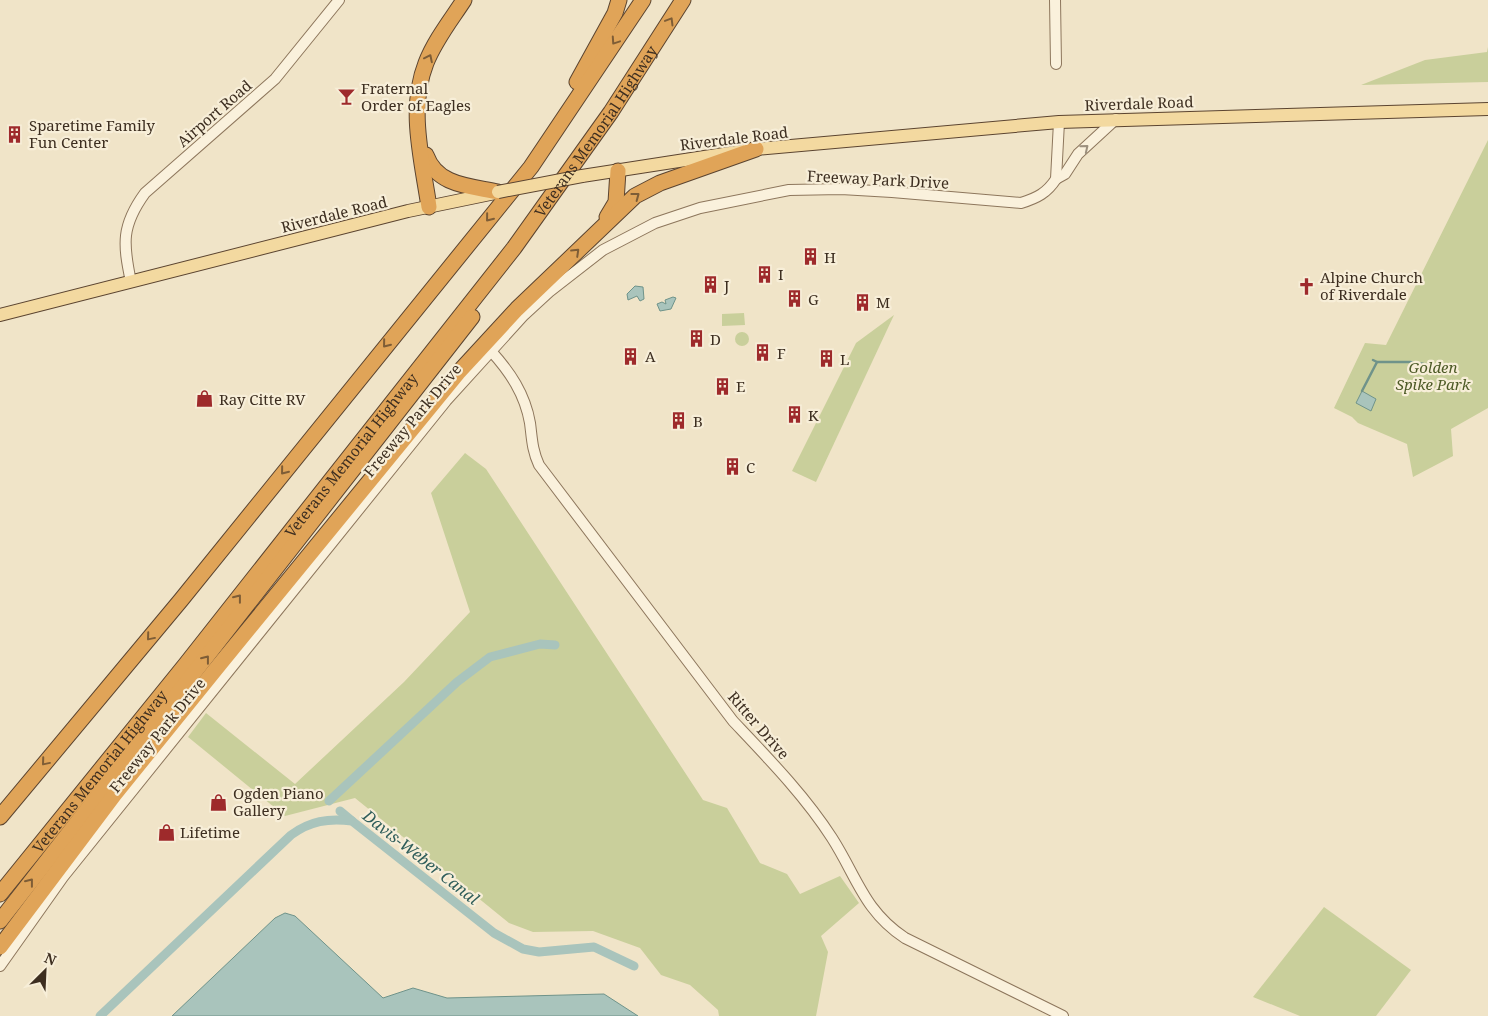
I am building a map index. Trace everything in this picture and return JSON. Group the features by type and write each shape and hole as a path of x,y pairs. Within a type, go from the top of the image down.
{"highway":[{"path":"428,207 417,113 422,77 427,61 464,0"},
{"path":"531,167 615,13 619,0"},
{"path":"0,817 181,600 531,167 642,0"},
{"name":"Veterans Memorial Highway","path":"0,894 163,693 514,248 622,96 683,0"},
{"path":"420,140 430,167 438,174 452,182 498,192"},
{"path":"0,947 114,794 458,373 517,309 635,196 647,189 756,149"},
{"path":"600,229 616,202 618,171"},
{"path":"0,921 404,406 487,297 514,248"},
{"path":"0,812 19,794"}],"main road":[{"name":"Riverdale Road","path":"0,315 428,207 498,192 756,149 1059,122 1488,109"}],"street":[{"name":"Airport Road","path":"131,282 124,242 125,234 134,209 145,193 275,79 339,0"},
{"path":"1055,0 1056,64"},
{"path":"1056,179 1065,174 1078,154 1116,119"},
{"path":"1056,179 1059,122"},
{"name":"Freeway Park Drive","path":"0,966 63,877 407,448 491,351 549,292 603,250 655,222 700,208 789,190 841,189 1021,203 1038,198 1051,187 1056,179"},
{"name":"Ritter Drive","path":"491,351 513,377 524,399 530,422 532,449 538,464 733,721 769,759 832,838 874,912 888,927 905,938 1062,1016"}],"green space":[{"path":"1488,47 1488,82 1361,85 1425,60 1487,52"},
{"name":"Golden Spike Park","path":"1488,140 1488,408 1451,429 1453,456 1413,477 1407,444 1358,423 1352,417 1334,408 1365,343 1386,345"},
{"path":"744,313 745,325 722,326 722,314"},
{"path":"894,315 816,482 792,471 856,343"},
{"path":"742,332 747,334 749,339 747,344 742,346 737,344 735,339 737,334"},
{"path":"465,453 486,469 703,800 727,808 760,863 787,874 800,894 840,876 859,903 821,936 828,952 816,1016 719,1016 718,1010 690,985 661,975 640,948 593,931 533,932 509,923 355,798 285,816 188,737 206,713 295,784 404,682 470,612 431,493"},
{"path":"1324,907 1411,970 1376,1016 1300,1016 1253,997"}],"water":[{"path":"635,286 643,287 644,299 640,301 637,296 628,300 627,294"},
{"path":"673,297 676,298 671,309 660,311 657,304 662,302 666,304 665,300"},
{"path":"1362,391 1376,399 1371,411 1356,403"},
{"path":"285,913 295,916 383,998 413,988 447,998 604,994 638,1016 172,1016 275,918"}],"waterway":[{"path":"1373,360 1377,362 1410,362 1438,366"},
{"path":"1362,391 1377,362"},
{"path":"329,801 457,682 490,657 540,644 555,645"},
{"path":"340,811 352,821"},
{"name":"Davis-Weber Canal","path":"100,1016 291,835 305,826 327,820 352,821 494,933 523,949 539,952 594,947 634,966"}],"place":[{"name":"Fraternal Order of Eagles","path":"347,97"},
{"name":"Sparetime Family Fun Center","path":"15,134"},
{"name":"H","path":"810,257"},
{"name":"I","path":"764,274"},
{"name":"J","path":"710,285"},
{"name":"Alpine Church of Riverdale","path":"1306,286"},
{"name":"G","path":"794,299"},
{"name":"M","path":"862,302"},
{"name":"D","path":"696,339"},
{"name":"F","path":"763,353"},
{"name":"A","path":"631,356"},
{"name":"L","path":"826,359"},
{"name":"E","path":"722,386"},
{"name":"Ray Citte RV","path":"205,399"},
{"name":"K","path":"794,415"},
{"name":"B","path":"679,421"},
{"name":"C","path":"732,467"},
{"name":"Ogden Piano Gallery","path":"219,802"},
{"name":"Lifetime","path":"166,832"}]}
